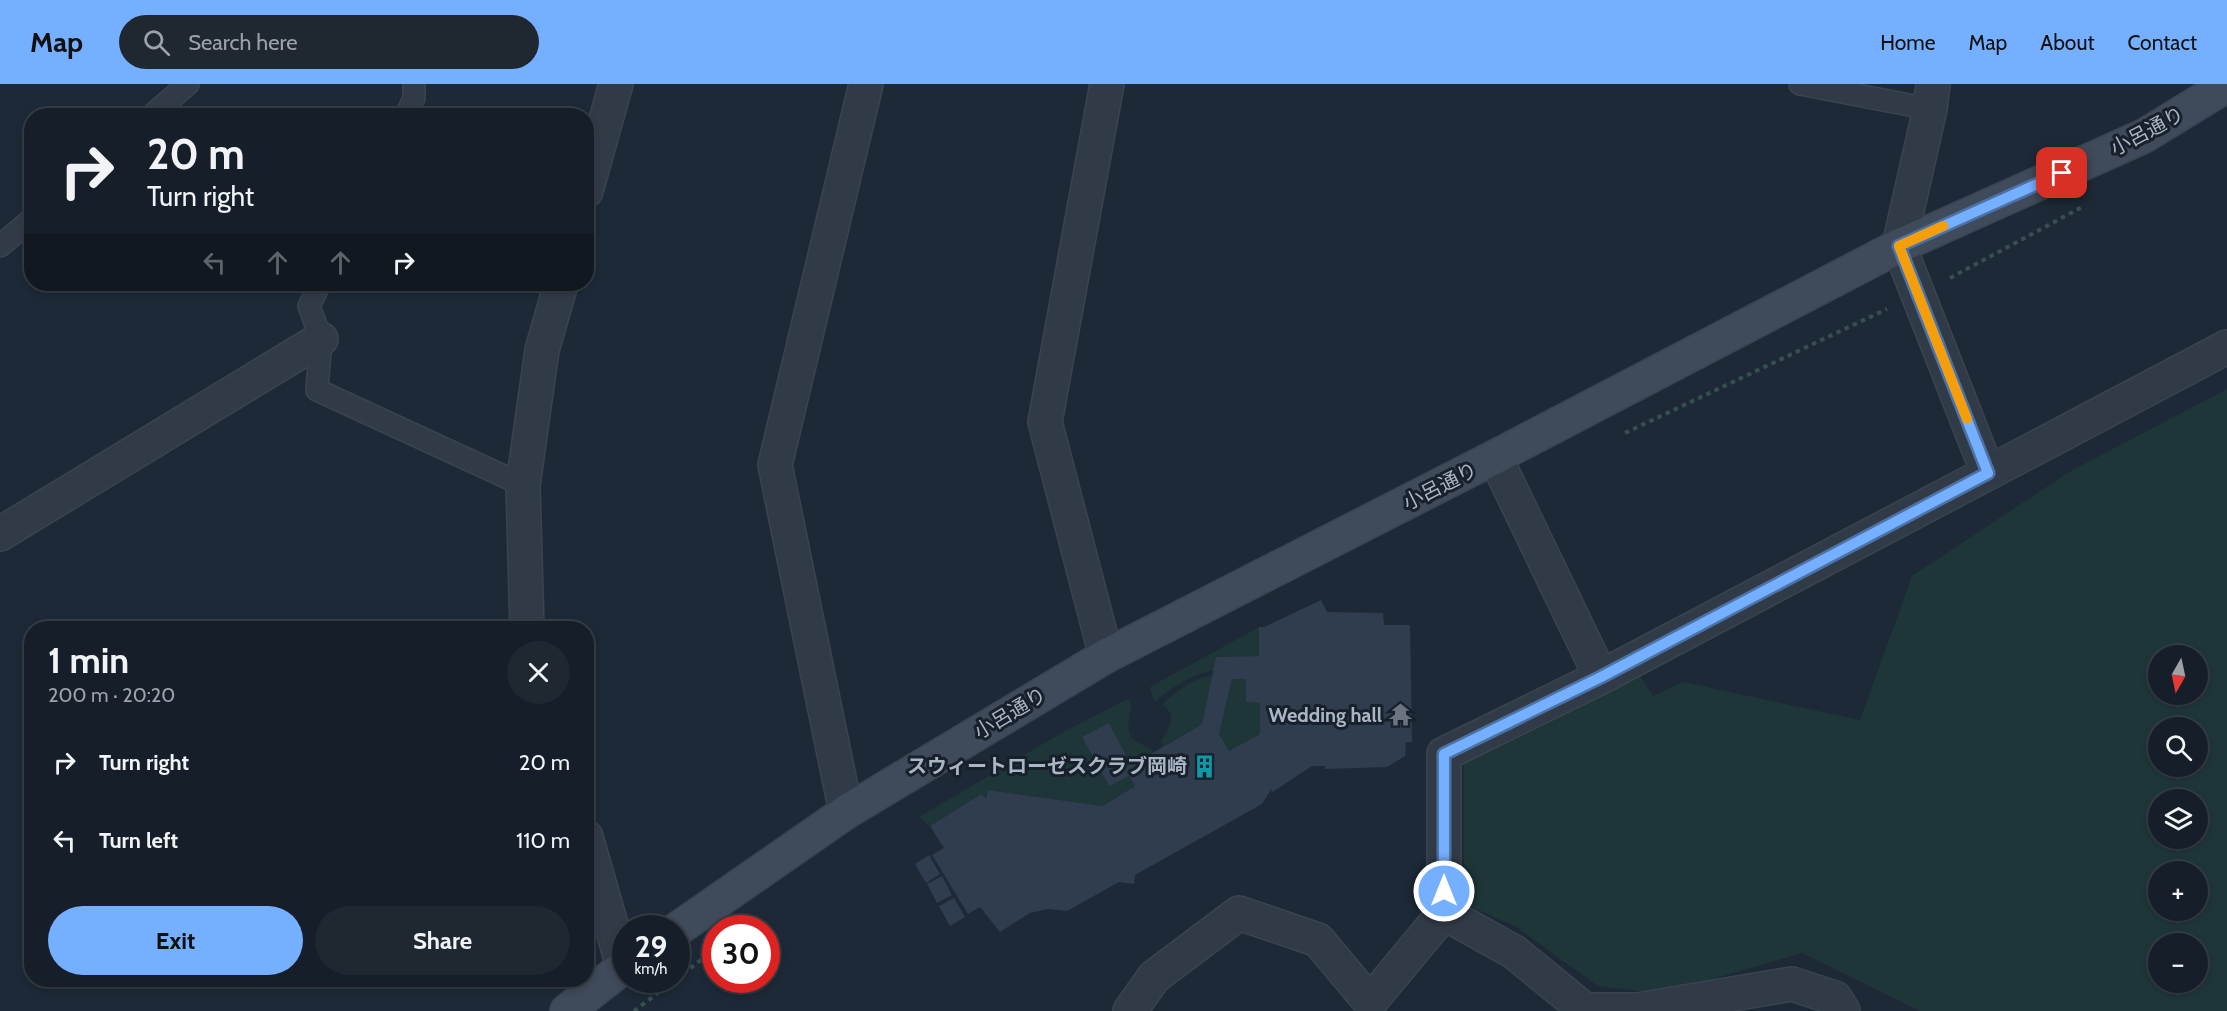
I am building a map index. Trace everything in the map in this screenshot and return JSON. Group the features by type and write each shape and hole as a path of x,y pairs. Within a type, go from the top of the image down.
{"street":[{"path":"594,162 616,84"},
{"path":"846,812 775,465 866,84"},
{"path":"1106,656 1045,422 1107,84"},
{"name":"小呂通り","path":"690,920 846,812 1106,656 1495,457 1899,246 2144,136 2227,85"},
{"path":"1931,96 1899,246 1988,473"},
{"path":"527,621 522,485 542,350 559,291"},
{"path":"0,534 321,339"},
{"path":"1130,1011 1154,977 1239,913 1318,940 1370,1002 1444,914 1444,754 1601,677 2227,347"},
{"path":"1495,457 1601,677"},
{"path":"594,864 612,925"},
{"path":"1444,914 1514,952 1585,1010 1638,1010 1792,984 1835,998 1843,1011"},
{"path":"580,1008 612,977"}],"lane":[{"path":"160,108 188,84"},
{"path":"410,108 414,99 414,84"},
{"path":"1800,84 1931,96"},
{"path":"0,246 24,226"},
{"path":"316,291 309,306 321,339 317,390 522,485"}],"path":[{"path":"1616,437 1918,295 2086,204"},
{"path":"634,1011 658,993"}],"green space":[{"path":"2227,389 2227,1011 1920,1011 1802,953 1661,994 1598,986 1515,926 1464,904 1464,758 1640,676 1653,696 1683,682 1860,720 1912,576 2069,472"},
{"path":"1259,627 1259,656 1217,657 1214,670 1183,682 1156,701 1153,699 1150,687"},
{"path":"1212,675 1202,724 1163,746 1161,741 1169,727 1171,717 1162,705 1185,686"},
{"path":"1232,679 1246,679 1246,702 1260,703 1260,734 1229,751 1219,734"},
{"path":"1127,699 1131,706 1128,725 1130,734 1133,739 1154,752 1131,765 1109,724 1082,737 1109,786 1129,776 1135,786 1103,806 988,790 986,799 981,794 930,826 919,817 1058,735"}],"building":[{"name":"スウィートローゼスクラブ岡崎","path":"1321,600 1327,612 1383,613 1384,625 1410,625 1412,742 1406,742 1405,756 1387,767 1325,769 1325,766 1312,766 1271,793 1272,788 1262,804 1135,875 1134,884 1119,882 1067,911 1048,909 1030,913 1000,932 980,907 968,914 932,855 944,848 930,826 981,794 986,799 988,790 1103,806 1135,786 1129,776 1109,786 1082,737 1109,723 1131,765 1202,724 1216,657 1259,656 1259,627 1264,627","holes":["1232,679 1246,679 1246,702 1260,703 1260,734 1229,751 1219,734"]},
{"path":"929,855 940,874 926,883 915,864"},
{"path":"942,876 952,895 937,903 927,884"},
{"path":"954,898 965,917 950,926 939,906"}],"slow traffic":[{"path":"1943,226 1899,246 1967,419"}],"place":[{"name":"Wedding hall","path":"1400,715"},
{"name":"スウィートローゼスクラブ岡崎","path":"1205,766"}],"route":[{"path":"1444,891 1444,754 1601,677 1988,473 1899,246 2062,173"}]}
